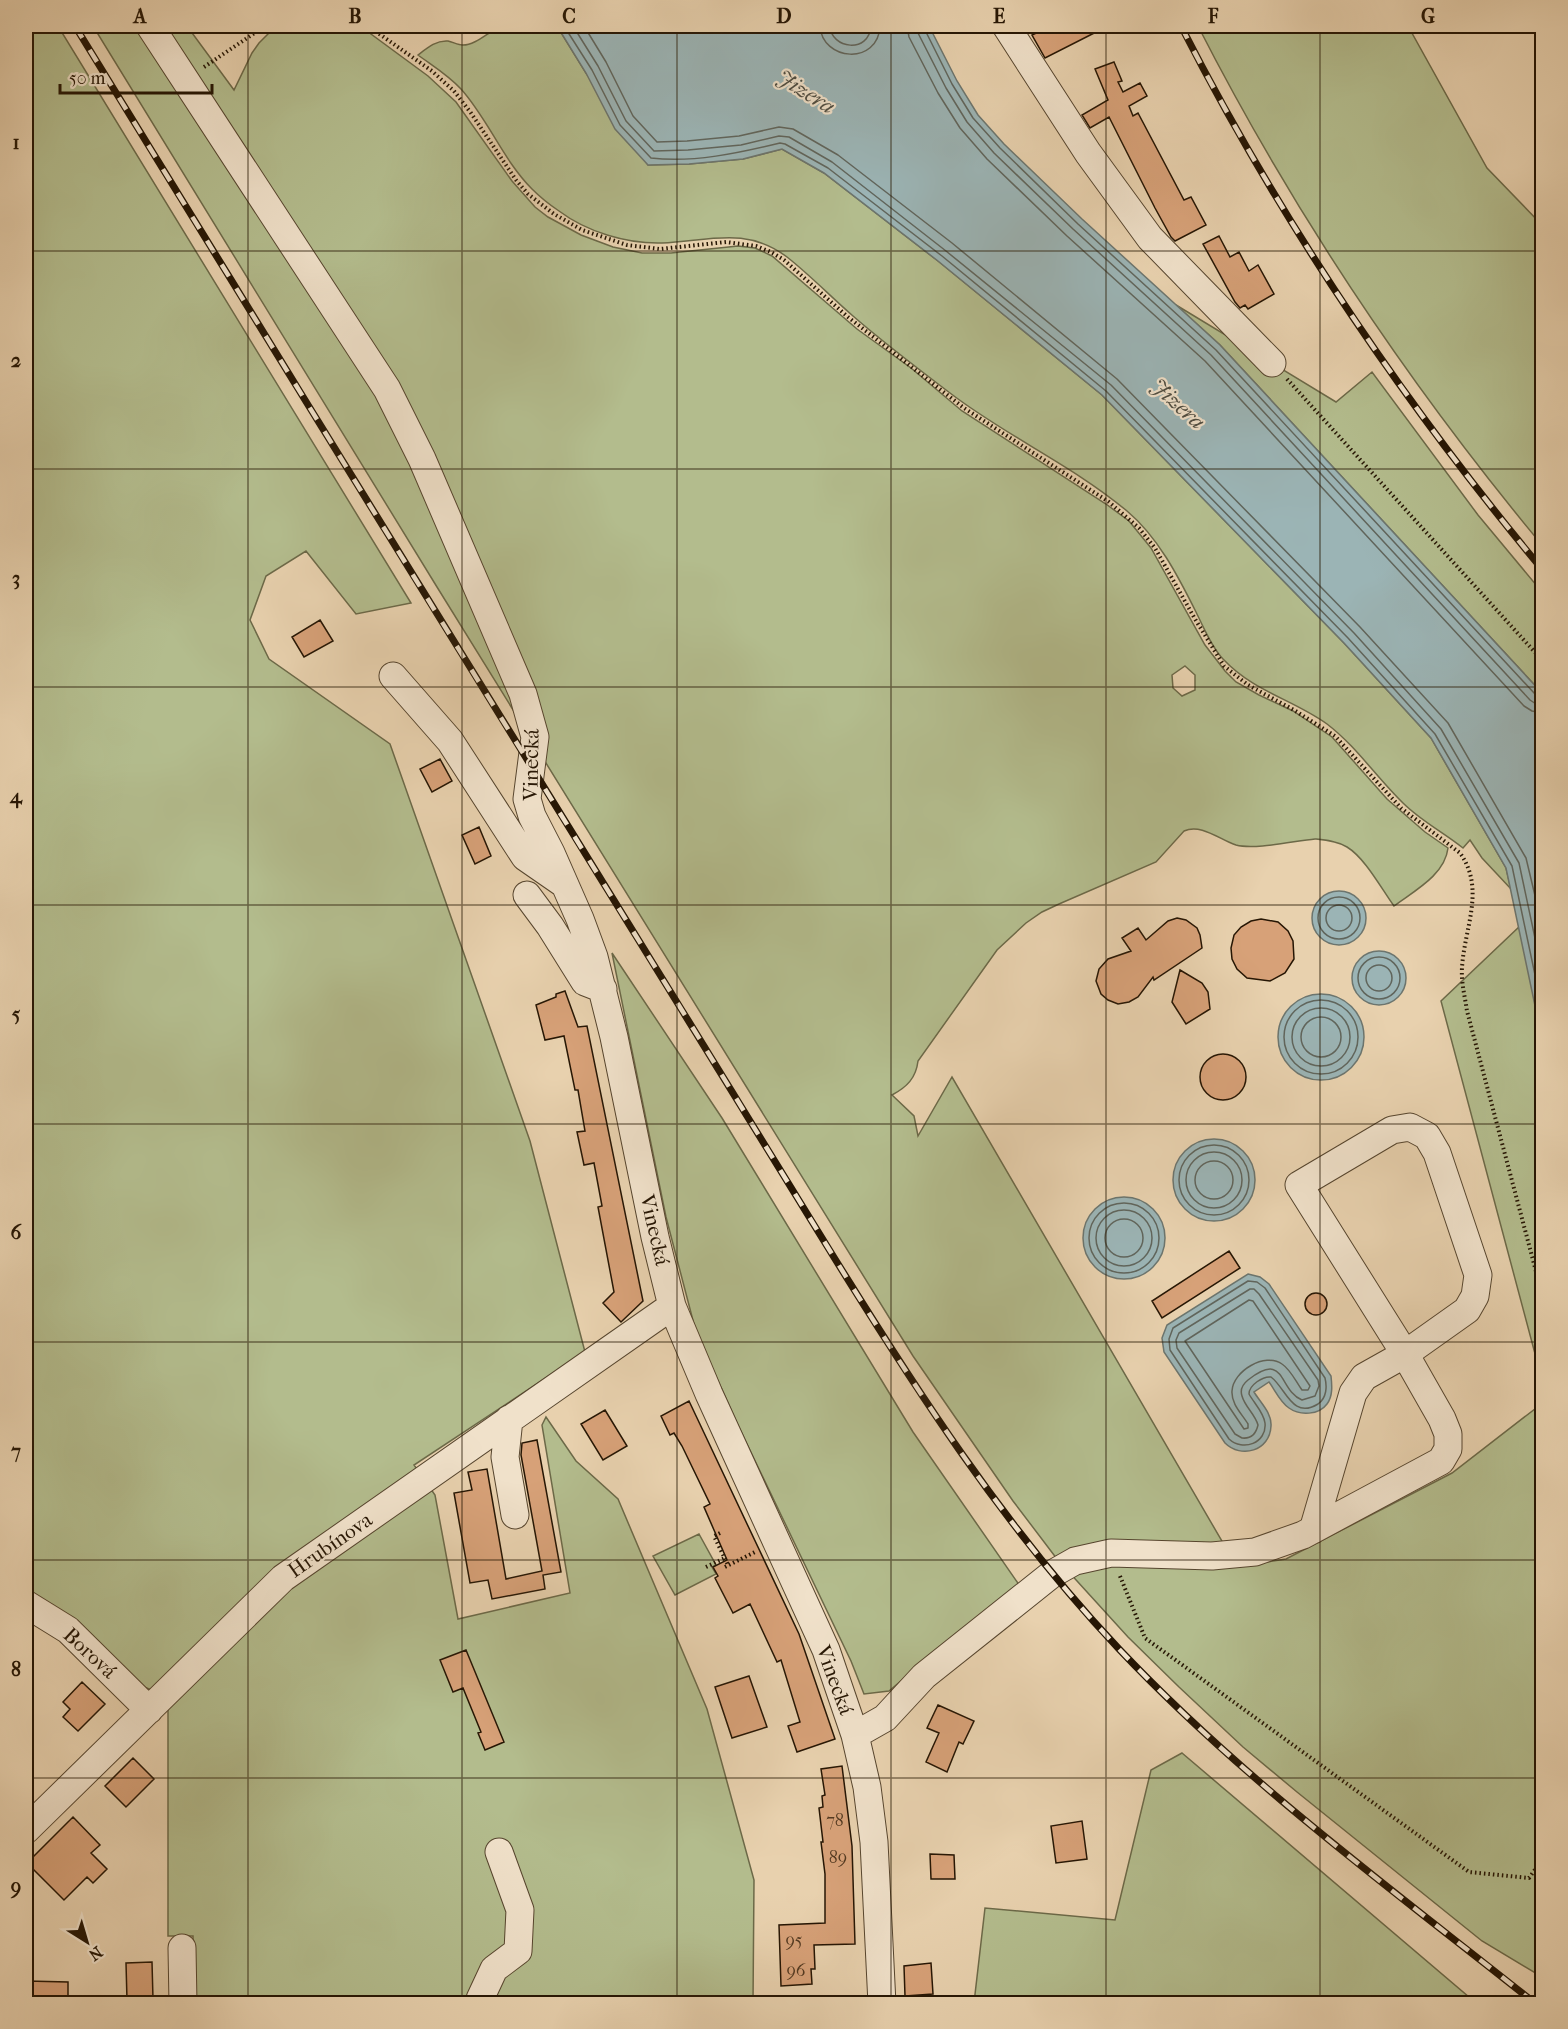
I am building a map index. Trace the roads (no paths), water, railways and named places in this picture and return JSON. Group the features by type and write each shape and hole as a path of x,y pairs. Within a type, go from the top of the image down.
{"street":[{"name":"Vinecká","path":"150,26 387,388 422,459 523,694 535,737 527,799 532,816 551,853 594,957 603,989 655,1237 672,1306 708,1394 826,1650 855,1735 867,1787 874,1842 882,2004"},
{"path":"1006,26 1088,153 1150,238 1272,363"},
{"path":"393,676 450,741 525,857 564,884"},
{"path":"527,895 550,926 585,982 603,989"},
{"path":"855,1735 885,1718 924,1676 1052,1574 1075,1561 1111,1553 1212,1556 1255,1551 1303,1535 1313,1530 1441,1461 1448,1449 1448,1434 1442,1419 1406,1354 1299,1185 1392,1130 1410,1127 1427,1137 1437,1153 1478,1275 1475,1296 1467,1310 1406,1354 1364,1377 1353,1393 1313,1530"},
{"name":"Hrubínova","path":"26,1830 283,1578 672,1306"},
{"path":"509,1419 505,1457 514,1515"},
{"name":"Borová","path":"26,1604 68,1630 149,1710"},
{"path":"480,2004 480,1999 494,1969 518,1951 520,1910 499,1852"},
{"path":"182,1948 183,2004"}],"water":[{"name":"Jizera","path":"557,26 838,26 855,32 858,26 929,26 957,81 978,115 1004,144 1220,345 1542,693 1542,1039 1506,868 1431,738 1344,643 1102,395 938,261 824,173 782,149 743,159 648,165 615,129 586,73"},
{"path":"1334,891 1344,891 1354,895 1362,903 1366,918 1362,933 1354,941 1344,945 1334,945 1324,941 1316,933 1312,923 1312,913 1316,903 1324,895"},
{"path":"1374,951 1384,951 1394,955 1402,963 1406,978 1402,993 1394,1001 1384,1005 1374,1005 1364,1001 1356,993 1352,983 1352,973 1356,963 1364,955"},
{"path":"1321,994 1337,998 1351,1007 1360,1021 1364,1037 1360,1053 1351,1067 1337,1076 1321,1080 1305,1076 1291,1067 1282,1053 1278,1037 1282,1021 1291,1007 1305,998"},
{"path":"1214,1139 1230,1142 1243,1151 1252,1164 1255,1180 1252,1196 1243,1209 1230,1218 1214,1221 1198,1218 1185,1209 1176,1196 1173,1180 1176,1164 1185,1151 1198,1142"},
{"path":"1124,1197 1140,1200 1153,1209 1162,1222 1165,1238 1162,1254 1153,1267 1140,1276 1124,1279 1108,1276 1095,1267 1086,1254 1083,1238 1086,1222 1095,1209 1108,1200"},
{"path":"1248,1274 1260,1277 1269,1284 1331,1376 1332,1387 1330,1398 1324,1408 1309,1413 1293,1411 1289,1408 1269,1382 1254,1392 1268,1412 1271,1421 1269,1435 1260,1447 1254,1450 1239,1451 1225,1443 1164,1352 1162,1338 1167,1325"}],"railway":[{"path":"75,26 860,1299 927,1403 999,1505 1037,1554 1119,1649 1217,1744 1321,1833 1536,2004"},
{"path":"1181,26 1260,169 1346,308 1441,441 1542,569"}]}
